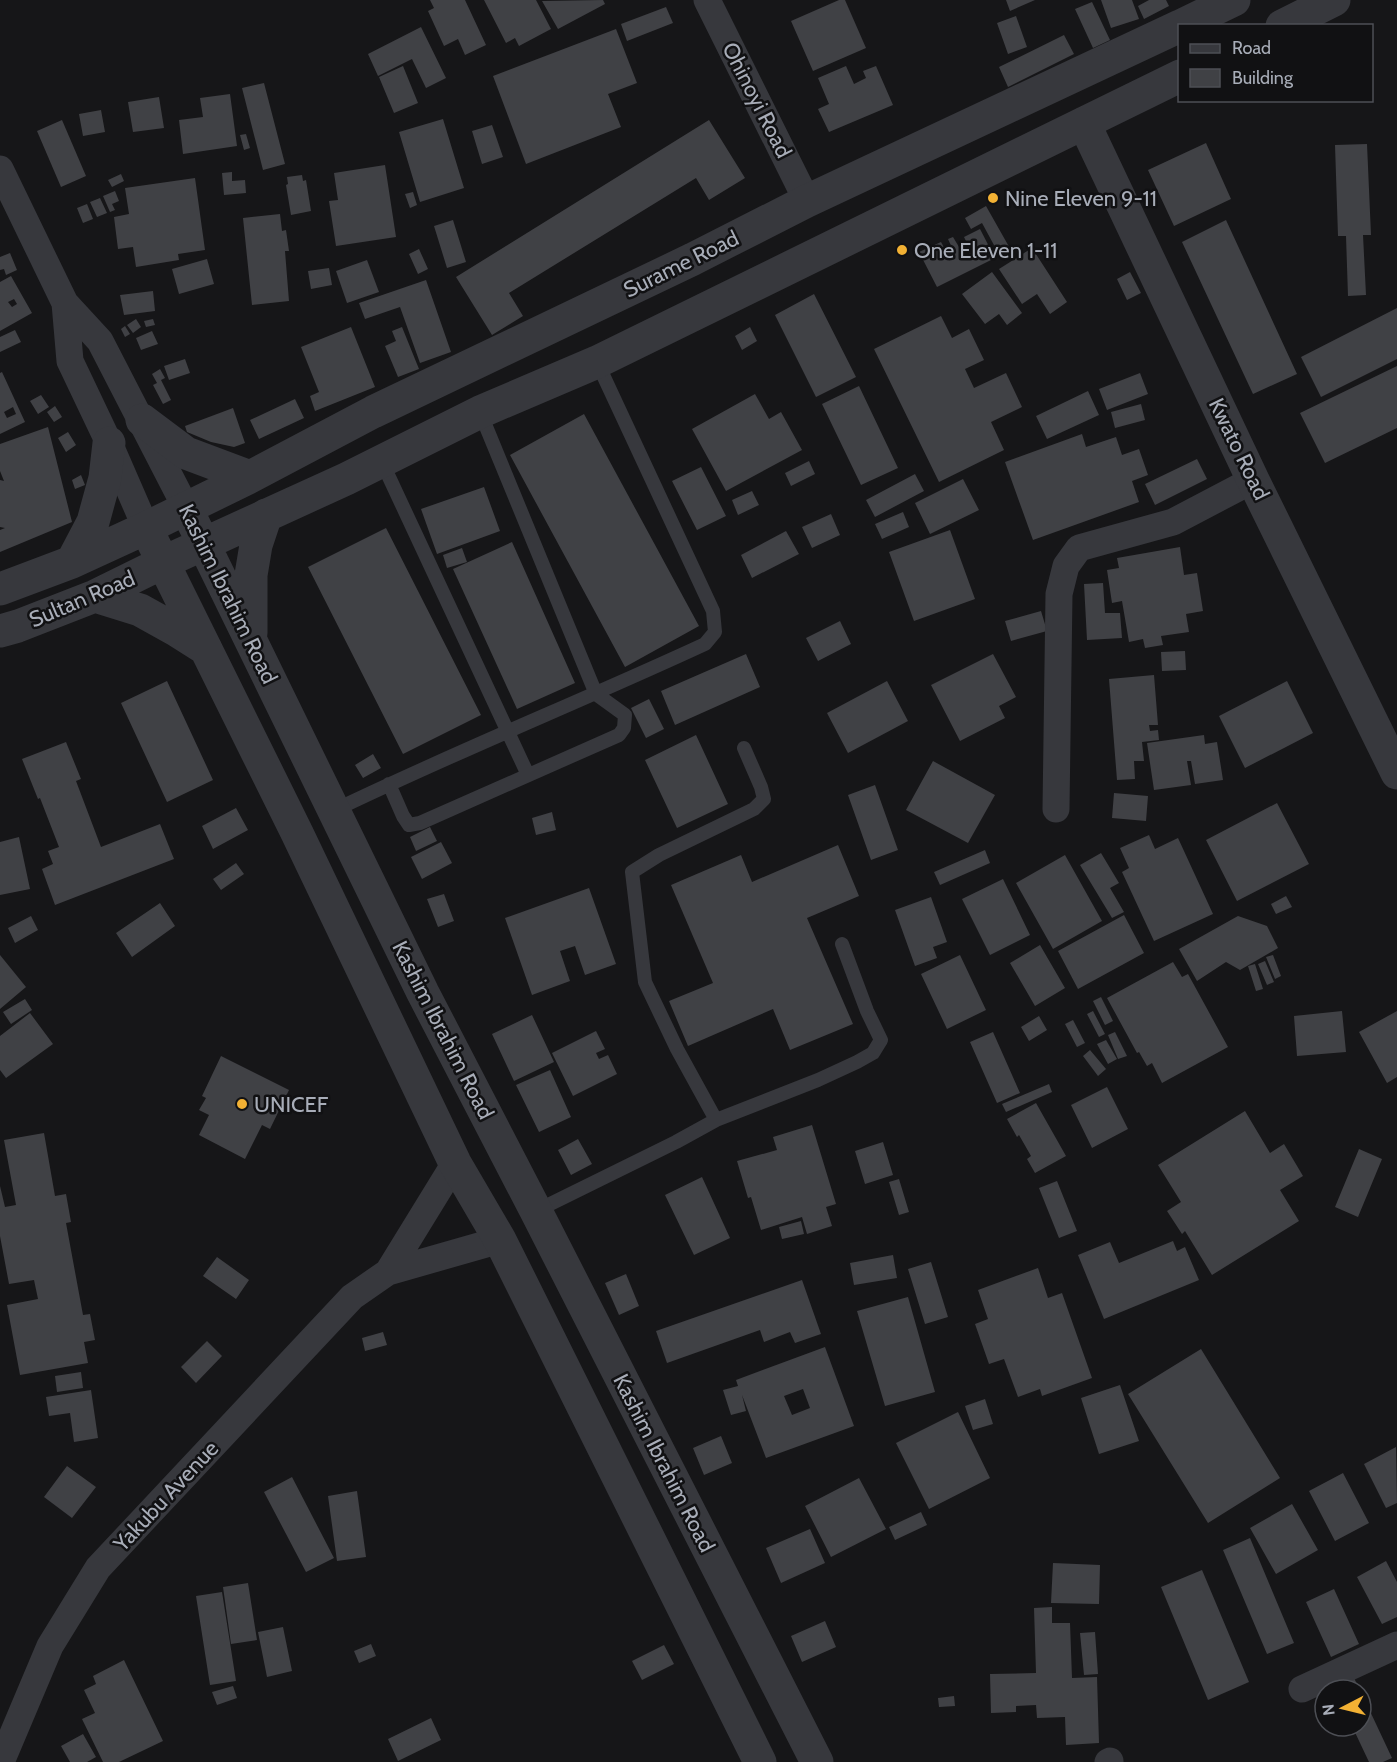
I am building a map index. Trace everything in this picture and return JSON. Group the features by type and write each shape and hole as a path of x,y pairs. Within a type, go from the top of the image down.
{"street":[{"name":"Ohinoyi Road","path":"707,0 807,201"},
{"name":"Surame Road","path":"1184,24 1234,0"},
{"path":"1286,24 1334,0"},
{"name":"Surame Road","path":"186,508 373,412 693,259 807,201 1178,27"},
{"path":"204,544 346,479 480,412 597,362 1178,76"},
{"name":"Kwato Road","path":"1084,123 1253,480 1397,773"},
{"name":"Kashim Ibrahim Road","path":"0,169 65,303 100,341 142,420 423,993 537,1211 816,1762"},
{"name":"Kashim Ibrahim Road","path":"65,303 70,362 162,563 297,832 455,1163 500,1240 760,1762"},
{"path":"142,420 186,453 250,477"},
{"path":"72,562 93,522 105,478 109,443"},
{"path":"1056,809 1059,594 1066,566 1079,548 1173,522 1253,480"},
{"name":"Sultan Road","path":"0,589 72,562 186,508"},
{"path":"250,641 251,575 256,545 266,515"},
{"name":"Sultan Road","path":"0,631 94,596 204,544"},
{"path":"94,596 140,610 206,649"},
{"name":"Yakubu Avenue","path":"388,1272 455,1163"},
{"name":"Yakubu Avenue","path":"1,1762 50,1646 98,1568 351,1297 388,1272 500,1240"},
{"path":"1302,1689 1397,1645"},
{"path":"731,1702 774,1678"}],"lane":[{"path":"335,810 705,644 714,632 713,611 597,362"},
{"path":"389,784 409,825 420,823 619,735 624,728 625,715 596,694 480,412"},
{"path":"382,460 528,775"},
{"path":"716,1120 677,1049 645,982 632,872 659,855 754,809 764,799 744,748"},
{"path":"537,1211 716,1120 818,1080 873,1053 881,1040 867,1011 842,944"}],"building":[{"path":"430,0 465,0 486,45 465,55 458,39 444,46 428,11 434,8"},
{"path":"484,0 536,0 551,29 519,46 515,38 506,43"},
{"path":"603,0 605,4 558,29 542,1"},
{"path":"839,0 845,0 866,48 813,71 791,21"},
{"path":"1006,0 1035,0 1010,11"},
{"path":"1101,0 1132,0 1139,19 1111,28"},
{"path":"1149,0 1166,0 1169,6 1144,19 1138,6"},
{"path":"1092,2 1110,40 1093,48 1075,9"},
{"path":"666,7 673,23 627,41 621,24"},
{"path":"1016,16 1027,47 1008,54 997,23"},
{"path":"421,27 446,78 426,88 412,59 378,76 368,54"},
{"path":"616,29 637,83 608,94 621,127 526,164 493,76"},
{"path":"1064,35 1074,54 1008,87 999,67"},
{"path":"403,66 418,103 394,113 379,77"},
{"path":"846,66 854,84 866,78 863,71 876,66 893,105 829,132 818,109 829,104 818,78"},
{"path":"264,83 285,164 263,170 242,88"},
{"path":"230,94 237,146 183,154 179,120 203,117 200,98"},
{"path":"159,97 164,128 133,132 128,102"},
{"path":"101,110 105,132 83,136 79,114"},
{"path":"443,119 464,188 420,202 399,132"},
{"path":"62,120 86,176 61,187 37,131"},
{"path":"709,120 745,178 709,200 696,178 509,293 523,316 492,335 456,277"},
{"path":"492,125 503,157 482,164 472,131"},
{"path":"246,134 250,148 244,150 240,135"},
{"path":"1206,143 1231,199 1174,226 1148,170"},
{"path":"1367,144 1371,235 1363,235 1366,295 1348,296 1346,236 1338,236 1335,145"},
{"path":"385,165 396,237 336,246 329,201 338,200 334,173"},
{"path":"232,172 232,181 245,180 246,193 224,195 222,173"},
{"path":"121,174 124,181 112,187 108,180"},
{"path":"302,175 303,181 306,180 311,211 291,215 286,185 288,184 287,177"},
{"path":"195,178 205,250 178,254 179,260 136,267 133,247 118,249 114,217 129,214 125,188"},
{"path":"115,191 119,201 112,204 115,210 110,212 103,196"},
{"path":"413,192 417,205 410,208 405,194"},
{"path":"100,198 107,213 97,217 90,202"},
{"path":"87,204 93,219 83,223 77,208"},
{"path":"986,206 1012,252 1001,258 982,223 971,229 965,218"},
{"path":"280,214 282,231 286,230 289,251 285,251 289,301 252,305 243,218"},
{"path":"453,220 466,262 447,268 434,226"},
{"path":"1226,220 1297,374 1253,394 1182,242"},
{"path":"980,229 995,258 937,287 919,252 941,242 947,253 953,250 948,239 953,237 959,247 967,243 964,237"},
{"path":"1032,248 1067,302 1050,314 1037,294 1022,304 999,269"},
{"path":"419,249 428,269 418,274 409,254"},
{"path":"10,253 17,270 6,275 4,269 0,270 0,257"},
{"path":"207,259 214,284 179,294 172,269"},
{"path":"367,260 379,292 347,303 336,271"},
{"path":"329,268 332,285 311,289 308,271"},
{"path":"992,272 1022,313 1007,325 999,314 985,324 962,294"},
{"path":"1130,272 1141,293 1127,300 1117,279"},
{"path":"11,276 32,313 0,331 0,282","holes":["14,299 17,304 12,307 8,302"]},
{"path":"426,280 451,352 420,363 400,307 365,319 359,303"},
{"path":"153,291 155,311 124,315 120,295"},
{"path":"814,294 856,377 816,397 775,315"},
{"path":"1397,308 1397,359 1321,397 1301,357"},
{"path":"941,316 952,338 969,329 984,360 965,369 974,388 1006,373 1022,407 991,422 1004,450 939,482 874,349"},
{"path":"136,319 141,327 133,333 127,325"},
{"path":"153,319 155,325 146,327 144,321"},
{"path":"125,326 130,334 125,337 121,329"},
{"path":"351,327 375,387 315,411 310,396 319,392 301,347"},
{"path":"402,327 419,369 398,377 385,346 396,341 392,331"},
{"path":"750,327 757,341 742,350 735,336"},
{"path":"15,330 21,342 0,352 0,337"},
{"path":"152,331 158,344 141,350 136,338"},
{"path":"185,359 190,373 169,380 164,366"},
{"path":"1397,366 1397,428 1325,463 1300,413"},
{"path":"160,369 165,378 161,380 171,400 163,404 153,385 157,383 152,374"},
{"path":"2,372 25,422 0,434 0,373","holes":["13,407 16,414 7,418 4,412"]},
{"path":"1140,373 1148,394 1107,410 1099,389"},
{"path":"859,386 898,468 861,485 822,404"},
{"path":"1088,391 1099,415 1047,439 1036,416"},
{"path":"755,394 769,419 781,412 802,450 726,491 692,429"},
{"path":"41,395 49,407 38,414 30,401"},
{"path":"295,399 304,418 259,439 250,420"},
{"path":"1141,404 1145,420 1115,428 1111,412"},
{"path":"55,406 62,417 54,422 47,412"},
{"path":"233,408 245,443 234,447 211,442 187,432 185,426"},
{"path":"584,414 699,626 625,667 510,455"},
{"path":"48,427 72,522 0,552 0,530 5,528 0,527 0,480 4,481 0,471 0,444"},
{"path":"68,432 76,445 66,452 58,438"},
{"path":"1082,434 1086,447 1116,437 1122,455 1139,449 1148,475 1132,481 1139,502 1033,540 1005,462"},
{"path":"1197,459 1207,479 1155,505 1145,484"},
{"path":"809,461 815,474 791,486 785,473"},
{"path":"701,467 726,516 697,530 672,481"},
{"path":"915,474 924,491 875,517 866,500"},
{"path":"81,475 85,485 75,489 72,480"},
{"path":"963,479 979,510 930,534 915,503"},
{"path":"484,487 500,531 437,554 421,509"},
{"path":"752,491 759,505 738,515 732,500"},
{"path":"903,512 909,527 882,539 875,524"},
{"path":"831,514 840,535 812,548 802,527"},
{"path":"386,528 481,715 403,754 308,567"},
{"path":"950,530 975,599 914,621 889,552"},
{"path":"786,531 799,554 752,578 741,555"},
{"path":"512,542 575,683 517,709 453,569"},
{"path":"1180,547 1184,575 1197,573 1203,611 1186,614 1189,632 1161,636 1163,645 1145,648 1143,639 1129,642 1122,601 1112,603 1107,570 1119,568 1117,558"},
{"path":"462,548 467,562 447,568 443,555"},
{"path":"1103,583 1105,613 1120,613 1122,638 1087,640 1084,584"},
{"path":"1041,611 1047,631 1011,641 1005,621"},
{"path":"840,621 851,644 818,661 806,638"},
{"path":"1185,651 1186,670 1162,671 1161,652"},
{"path":"746,654 760,687 675,725 661,691"},
{"path":"993,654 1016,697 999,706 1005,718 960,741 931,685"},
{"path":"1154,675 1158,725 1149,725 1150,731 1158,730 1159,740 1142,742 1144,761 1134,761 1135,779 1117,780 1109,679"},
{"path":"167,681 213,780 167,802 121,703"},
{"path":"887,681 908,721 848,753 827,713"},
{"path":"1287,681 1313,733 1245,768 1219,716"},
{"path":"649,699 664,729 646,738 631,708"},
{"path":"696,735 728,804 677,828 645,760"},
{"path":"1204,735 1205,744 1217,742 1223,780 1195,784 1191,761 1187,761 1191,785 1154,790 1147,743"},
{"path":"66,742 81,779 76,781 101,847 160,824 174,859 55,905 42,869 53,864 48,851 59,847 22,759"},
{"path":"373,754 381,768 363,778 355,765"},
{"path":"933,761 995,795 968,843 906,810"},
{"path":"875,785 898,850 871,860 848,795"},
{"path":"1114,793 1148,796 1146,821 1112,818"},
{"path":"1277,803 1309,864 1237,901 1206,840"},
{"path":"236,808 248,830 213,849 202,826"},
{"path":"552,812 556,830 536,835 532,818"},
{"path":"430,827 437,841 416,851 410,837"},
{"path":"1149,835 1155,849 1178,838 1213,914 1154,941 1122,872 1129,868 1120,848"},
{"path":"19,837 30,889 0,895 0,842"},
{"path":"441,842 452,863 422,879 411,857"},
{"path":"838,845 859,896 807,918 853,1024 790,1050 773,1009 688,1046 669,1001 713,983 671,885 741,855 752,882"},
{"path":"985,850 990,863 940,885 934,872"},
{"path":"1101,853 1119,883 1110,888 1124,912 1112,918 1080,865"},
{"path":"1065,855 1102,921 1053,949 1016,883"},
{"path":"236,863 244,874 221,890 213,879"},
{"path":"1003,879 1030,935 990,955 962,899"},
{"path":"589,888 616,964 585,975 575,946 560,951 570,981 532,995 505,918"},
{"path":"444,894 454,921 438,927 427,899"},
{"path":"1286,896 1292,907 1276,914 1271,904"},
{"path":"931,897 947,942 933,947 937,958 915,966 895,910"},
{"path":"160,903 175,926 132,957 116,933"},
{"path":"1124,915 1144,953 1078,989 1058,951"},
{"path":"31,916 38,930 15,943 8,928"},
{"path":"1238,916 1267,926 1278,948 1240,970 1226,962 1197,981 1179,949"},
{"path":"1040,945 1065,988 1035,1006 1010,963"},
{"path":"0,955 26,987 0,1009"},
{"path":"960,955 986,1010 947,1029 921,974"},
{"path":"1273,955 1281,976 1275,979 1266,957"},
{"path":"1265,961 1274,982 1267,985 1258,964"},
{"path":"1173,962 1182,977 1188,974 1228,1047 1162,1083 1152,1063 1147,1066 1139,1052 1137,1053 1107,998"},
{"path":"1255,964 1263,989 1256,991 1248,966"},
{"path":"1101,997 1113,1021 1105,1025 1093,1001"},
{"path":"25,999 32,1010 11,1024 3,1012"},
{"path":"1093,1011 1105,1034 1099,1037 1087,1014"},
{"path":"1342,1011 1346,1052 1297,1056 1294,1016"},
{"path":"1397,1011 1397,1077 1387,1083 1359,1032"},
{"path":"30,1013 53,1044 6,1078 0,1070 0,1036"},
{"path":"532,1015 554,1062 514,1081 492,1034"},
{"path":"1039,1016 1047,1030 1029,1041 1021,1027"},
{"path":"1073,1020 1085,1043 1077,1047 1065,1024"},
{"path":"596,1031 605,1049 596,1053 599,1059 608,1055 617,1074 573,1096 552,1053"},
{"path":"993,1032 1020,1093 997,1103 970,1042"},
{"path":"1115,1032 1127,1056 1118,1059 1108,1035"},
{"path":"1106,1040 1117,1059 1108,1064 1097,1044"},
{"path":"1090,1050 1106,1069 1098,1076 1083,1056"},
{"name":"UNICEF","path":"221,1056 289,1090 270,1129 262,1125 245,1159 199,1135 209,1115 199,1110 206,1098 202,1096"},
{"path":"550,1070 571,1117 539,1132 516,1085"},
{"path":"1049,1084 1052,1092 1006,1112 1002,1104"},
{"path":"1107,1087 1128,1129 1092,1148 1071,1105"},
{"path":"1036,1103 1066,1156 1035,1173 1027,1159 1031,1156 1007,1119"},
{"path":"1245,1111 1270,1153 1284,1144 1303,1176 1280,1190 1299,1221 1212,1275 1185,1231 1182,1234 1167,1211 1181,1202 1158,1165"},
{"path":"812,1125 836,1204 826,1207 832,1226 807,1234 802,1217 761,1230 737,1161 777,1150 773,1137"},
{"path":"44,1133 55,1196 66,1194 71,1222 66,1223 83,1315 90,1314 95,1340 84,1342 88,1363 20,1375 7,1305 38,1299 34,1280 9,1284 0,1236 0,1186 5,1207 16,1205 4,1140"},
{"path":"578,1139 592,1164 571,1175 558,1150"},
{"path":"883,1142 893,1175 865,1184 855,1151"},
{"path":"1359,1149 1382,1159 1358,1217 1335,1207"},
{"path":"702,1177 730,1238 694,1255 665,1195"},
{"path":"899,1179 909,1212 899,1215 889,1182"},
{"path":"1057,1181 1077,1231 1059,1238 1039,1188"},
{"path":"801,1221 804,1234 782,1239 779,1227"},
{"path":"1173,1241 1177,1251 1185,1247 1199,1280 1104,1319 1078,1255 1110,1242 1119,1263"},
{"path":"893,1255 897,1278 854,1285 850,1263"},
{"path":"217,1257 249,1280 236,1299 203,1276"},
{"path":"931,1262 948,1317 925,1324 908,1269"},
{"path":"1038,1268 1048,1298 1062,1293 1092,1378 1042,1396 1040,1389 1018,1397 1004,1359 989,1364 975,1324 988,1319 978,1290"},
{"path":"626,1274 639,1306 619,1315 605,1283"},
{"path":"802,1280 821,1334 795,1343 790,1332 764,1342 760,1330 667,1363 656,1331"},
{"path":"908,1297 935,1392 885,1406 857,1311"},
{"path":"383,1332 387,1345 365,1351 362,1338"},
{"path":"207,1341 222,1356 196,1383 181,1367"},
{"path":"825,1347 854,1426 766,1458 742,1395 746,1411 731,1415 723,1390 738,1386 736,1380","holes":["803,1389 810,1408 792,1415 784,1396"]},
{"path":"1201,1349 1280,1478 1208,1523 1128,1394"},
{"path":"81,1372 83,1388 57,1392 55,1376"},
{"path":"1120,1385 1139,1441 1099,1454 1081,1398"},
{"path":"91,1390 98,1438 74,1442 70,1413 49,1416 46,1397"},
{"path":"985,1399 993,1424 973,1430 965,1406"},
{"path":"958,1412 990,1478 929,1509 896,1443"},
{"path":"721,1436 732,1463 704,1475 693,1448"},
{"path":"1396,1447 1397,1503 1386,1508 1364,1464"},
{"path":"67,1466 96,1487 72,1518 44,1497"},
{"path":"1343,1473 1369,1523 1335,1541 1309,1491"},
{"path":"292,1477 334,1558 306,1572 264,1492"},
{"path":"859,1478 886,1529 831,1557 805,1506"},
{"path":"357,1491 366,1557 337,1561 328,1496"},
{"path":"1292,1504 1318,1550 1276,1574 1250,1528"},
{"path":"921,1512 927,1525 895,1540 889,1527"},
{"path":"810,1529 825,1563 781,1583 766,1548"},
{"path":"1250,1538 1294,1643 1267,1654 1223,1550"},
{"path":"1386,1561 1397,1582 1397,1617 1382,1624 1357,1577"},
{"path":"1053,1563 1100,1565 1099,1604 1051,1603"},
{"path":"1202,1570 1249,1682 1208,1700 1161,1587"},
{"path":"248,1583 257,1640 231,1644 223,1587"},
{"path":"1334,1589 1359,1644 1331,1657 1306,1602"},
{"path":"222,1592 236,1681 210,1685 196,1596"},
{"path":"1052,1607 1052,1623 1070,1623 1072,1678 1097,1677 1099,1743 1066,1745 1065,1717 1037,1718 1036,1705 1016,1706 1016,1712 991,1713 990,1674 1036,1673 1034,1608"},
{"path":"825,1621 836,1647 802,1662 791,1636"},
{"path":"283,1627 292,1671 267,1677 258,1632"},
{"path":"1095,1632 1098,1674 1084,1675 1080,1633"},
{"path":"371,1644 376,1656 359,1663 354,1651"},
{"path":"664,1645 674,1664 642,1680 632,1661"},
{"path":"124,1660 163,1741 119,1762 103,1762 82,1719 95,1713 84,1690 96,1684 93,1676"},
{"path":"233,1686 237,1698 217,1705 212,1692"},
{"path":"954,1696 955,1706 939,1707 938,1698"},
{"path":"431,1718 441,1740 398,1761 388,1739"},
{"path":"1373,1718 1392,1758 1383,1762 1369,1762 1358,1738 1373,1738"},
{"path":"83,1734 96,1757 87,1762 70,1762 61,1746"}],"place":[{"name":"Nine Eleven 9-11","path":"993,198"},
{"name":"One Eleven 1-11","path":"902,250"},
{"name":"UNICEF","path":"242,1104"}]}
